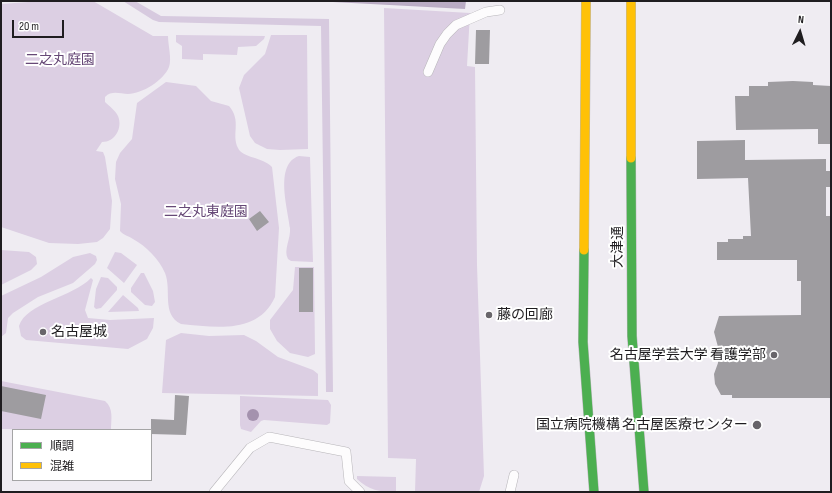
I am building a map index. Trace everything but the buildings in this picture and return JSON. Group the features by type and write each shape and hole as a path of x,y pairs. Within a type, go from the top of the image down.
{"street":[{"path":"586,1 583,342 594,492"},
{"name":"大津通","path":"631,1 632,336 644,492"}],"lane":[{"path":"428,72 440,44 456,25 486,12 500,10"},
{"path":"214,492 250,448 268,438 346,452 349,481 360,492"},
{"path":"510,492 514,475"}],"green space":[{"name":"二之丸庭園","path":"42,1 93,1 153,36 168,36 170,64 166,72 158,81 140,92 128,94 113,93 105,97 105,102 118,116 119,130 111,140 102,142 96,151 103,152 105,157 112,201 110,229 103,238 97,242 78,244 49,243 1,227 1,4"},
{"path":"384,8 470,13 467,66 475,67 477,265 484,476 479,492 415,492 416,459 388,458"},
{"path":"176,35 265,36 264,39 256,46 238,47 237,55 203,54 203,60 182,59 182,46 176,42"},
{"path":"271,35 307,35 308,149 267,149 255,143 250,136 239,88 244,75 265,54"},
{"name":"二之丸東庭園","path":"166,82 196,86 211,101 229,106 235,117 235,138 240,151 248,156 263,161 272,167 279,228 275,297 267,309 258,318 246,323 221,327 181,324 175,320 169,308 168,287 165,273 156,258 138,242 120,231 121,204 115,179 116,162 120,153 132,139 137,103"},
{"path":"299,156 310,157 313,262 291,261 288,259 286,252 290,228 285,199 285,177 287,168 291,161"},
{"path":"1,250 29,252 36,257 37,264 31,270 1,285"},
{"path":"115,252 121,253 137,265 124,283 107,268"},
{"path":"90,253 96,256 97,260 95,264 73,283 38,297 13,313 8,318 6,333 1,337 1,296 41,277 73,257"},
{"path":"295,267 314,267 315,354 308,357 290,353 277,341 270,329 270,320 293,290"},
{"path":"141,273 144,273 153,291 155,302 152,306 145,305 131,292 131,288"},
{"path":"101,277 108,278 117,287 117,290 101,308 96,309 94,307 96,289"},
{"path":"91,278 93,280 85,310 88,318 110,320 154,318 153,328 147,339 128,349 26,340 21,336 19,326 23,318 31,311 83,285"},
{"path":"123,295 138,308 139,311 108,312"},
{"path":"181,333 209,336 244,335 256,341 278,357 313,370 318,374 318,396 162,393 166,340"},
{"path":"1,381 105,401 110,407 111,411 111,429 1,429"},
{"path":"240,396 328,400 331,405 330,423 327,425 264,420 261,421 251,432 241,429"},
{"path":"357,476 396,477 396,492 384,492 370,488 361,483 357,479"}],"shaded area":[{"path":"123,1 135,1 161,16 329,19 333,392 326,392 321,26 159,22 153,20"},
{"path":"314,1 466,1 465,9"}],"traffic: fast":[{"path":"631,158 632,336 644,492"},
{"path":"584,250 583,342 594,492"}],"traffic: slow":[{"path":"584,250 586,1"},
{"path":"631,1 631,158"}],"place":[{"name":"藤の回廊","path":"489,315"},
{"name":"名古屋城","path":"43,332"},
{"name":"名古屋学芸大学 看護学部","path":"774,355"},
{"name":"国立病院機構 名古屋医療センター","path":"757,425"}]}
